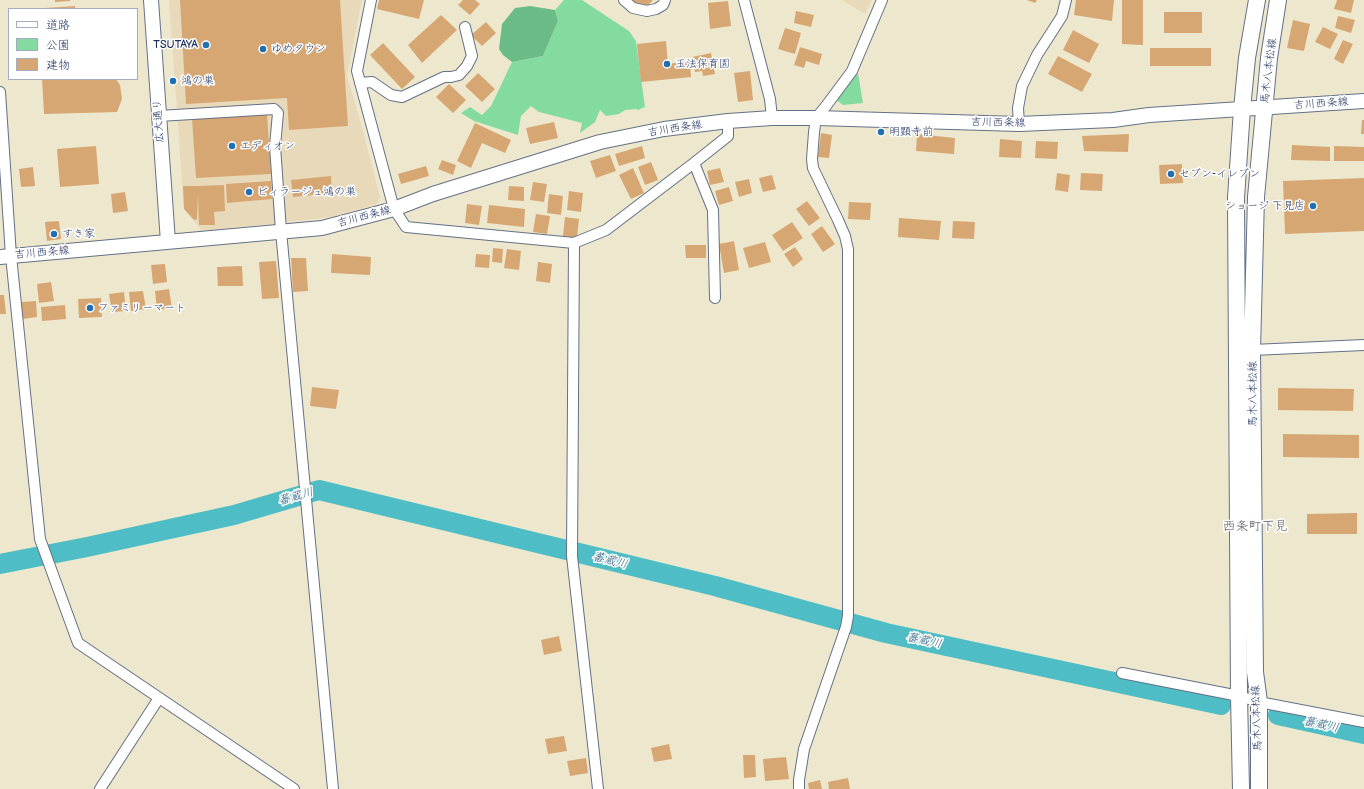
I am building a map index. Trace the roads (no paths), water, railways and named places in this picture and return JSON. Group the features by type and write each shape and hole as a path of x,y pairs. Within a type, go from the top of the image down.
{"main road":[{"name":"広大通り","path":"151,0 168,242"},
{"name":"馬木八本松線","path":"1241,789 1239,696 1236,198 1247,58 1257,0"},
{"name":"馬木八本松線","path":"1259,789 1259,702 1255,672 1252,350 1256,197 1269,58 1278,0"},
{"name":"吉川西条線","path":"6,257 322,228 394,209 433,194 600,142 664,129 728,121 772,118 816,118 1019,124 1113,120 1150,115 1364,101"}],"street":[{"path":"371,0 357,71 394,209 406,227 574,243 606,230 694,163 728,136 728,121"},
{"path":"624,0 633,8 647,12 663,5 665,0"},
{"path":"744,0 770,99 772,118"},
{"path":"799,789 804,749 846,627 848,616 848,249 845,236 813,168 812,159 816,118 852,71 882,0"},
{"path":"1019,124 1018,108 1022,86 1037,55 1062,16 1066,0"},
{"path":"360,83 372,82 391,95 402,97 444,77 459,75 467,66 472,56 465,27"},
{"path":"0,92 6,257 40,539 78,643 294,789"},
{"path":"159,116 274,109 278,113 275,146 281,232 333,789"},
{"path":"694,163 713,210 715,298"},
{"path":"574,243 572,551 598,789"},
{"path":"1252,350 1364,345"},
{"path":"1122,673 1239,696 1259,702 1364,722"},
{"path":"100,789 159,698"}],"waterway":[{"name":"蕃蔵川","path":"0,564 234,515 319,490 715,586 886,633 1221,705"},
{"name":"蕃蔵川","path":"1278,715 1364,734"}],"place":[{"name":"TSUTAYA","path":"206,45"},
{"name":"ゆめタウン","path":"263,49"},
{"name":"玉法保育園","path":"667,64"},
{"name":"鴻の巣","path":"173,81"},
{"name":"明顕寺前","path":"881,132"},
{"name":"エディオン","path":"232,146"},
{"name":"セブン-イレブン","path":"1171,174"},
{"name":"ビィラージュ鴻の巣","path":"249,192"},
{"name":"ショージ 下見店","path":"1313,206"},
{"name":"すき家","path":"54,234"},
{"name":"ファミリーマート","path":"90,308"}],"district":[{"name":"西条町下見","path":"1255,527"}]}
